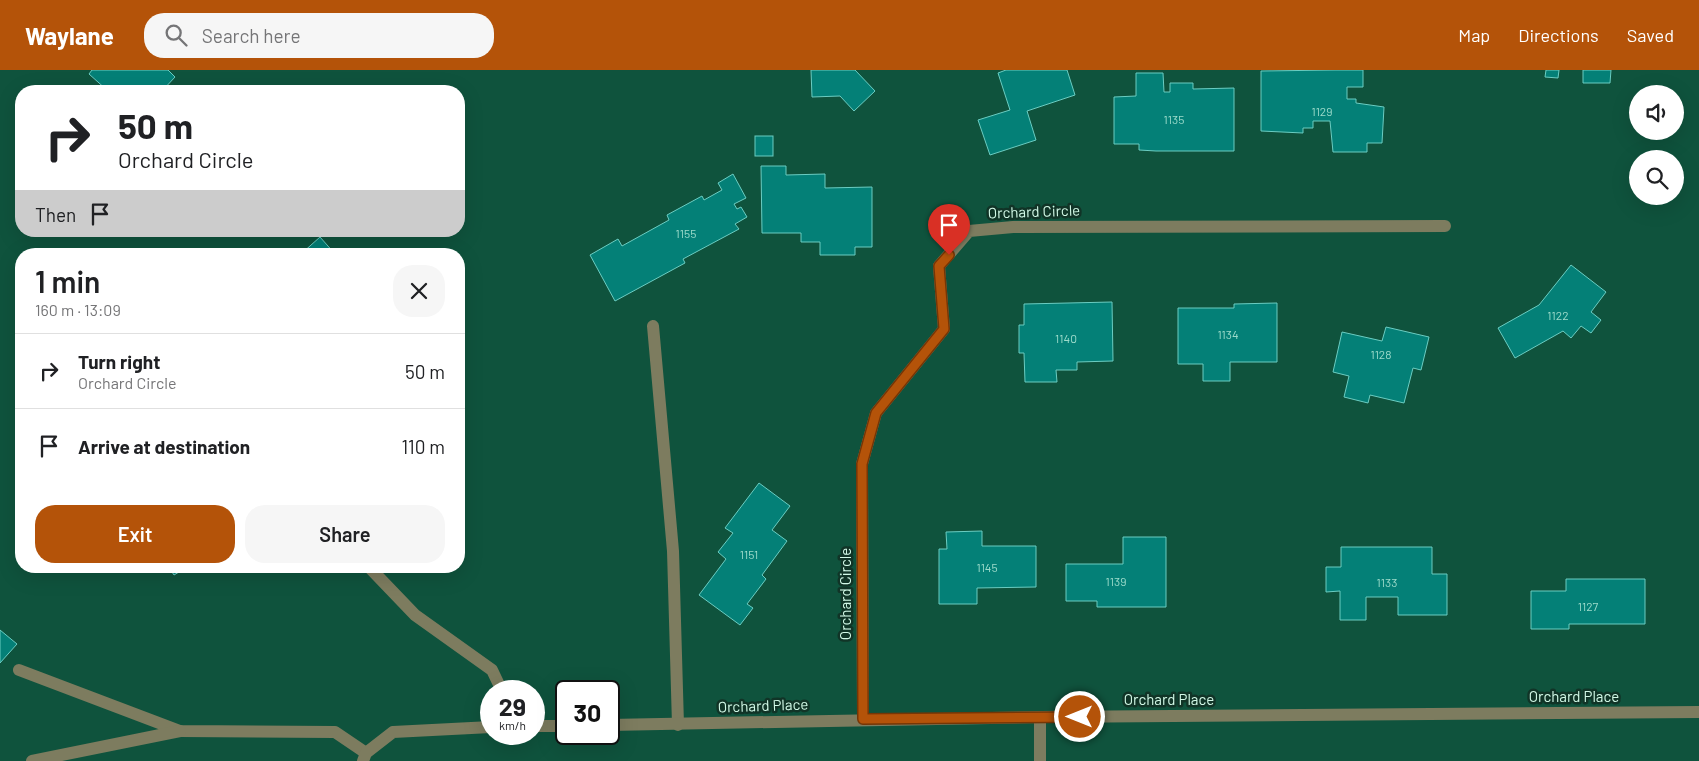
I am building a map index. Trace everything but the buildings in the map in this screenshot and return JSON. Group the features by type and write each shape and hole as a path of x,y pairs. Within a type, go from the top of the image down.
{"street":[{"name":"Orchard Circle","path":"863,719 862,464 876,413 944,329 939,266 969,231 1013,227 1445,226"},
{"path":"653,326 673,551 678,725"},
{"path":"375,573 415,615 492,670 497,680"},
{"path":"19,670 180,731"},
{"name":"Orchard Place","path":"620,725 863,719 1699,712"},
{"path":"1040,717 1040,761"},
{"path":"32,761 180,731 335,732 364,757 393,732 480,728"}],"route":[{"path":"949,255 939,266 944,329 876,413 862,464 863,719 1080,717"}]}
